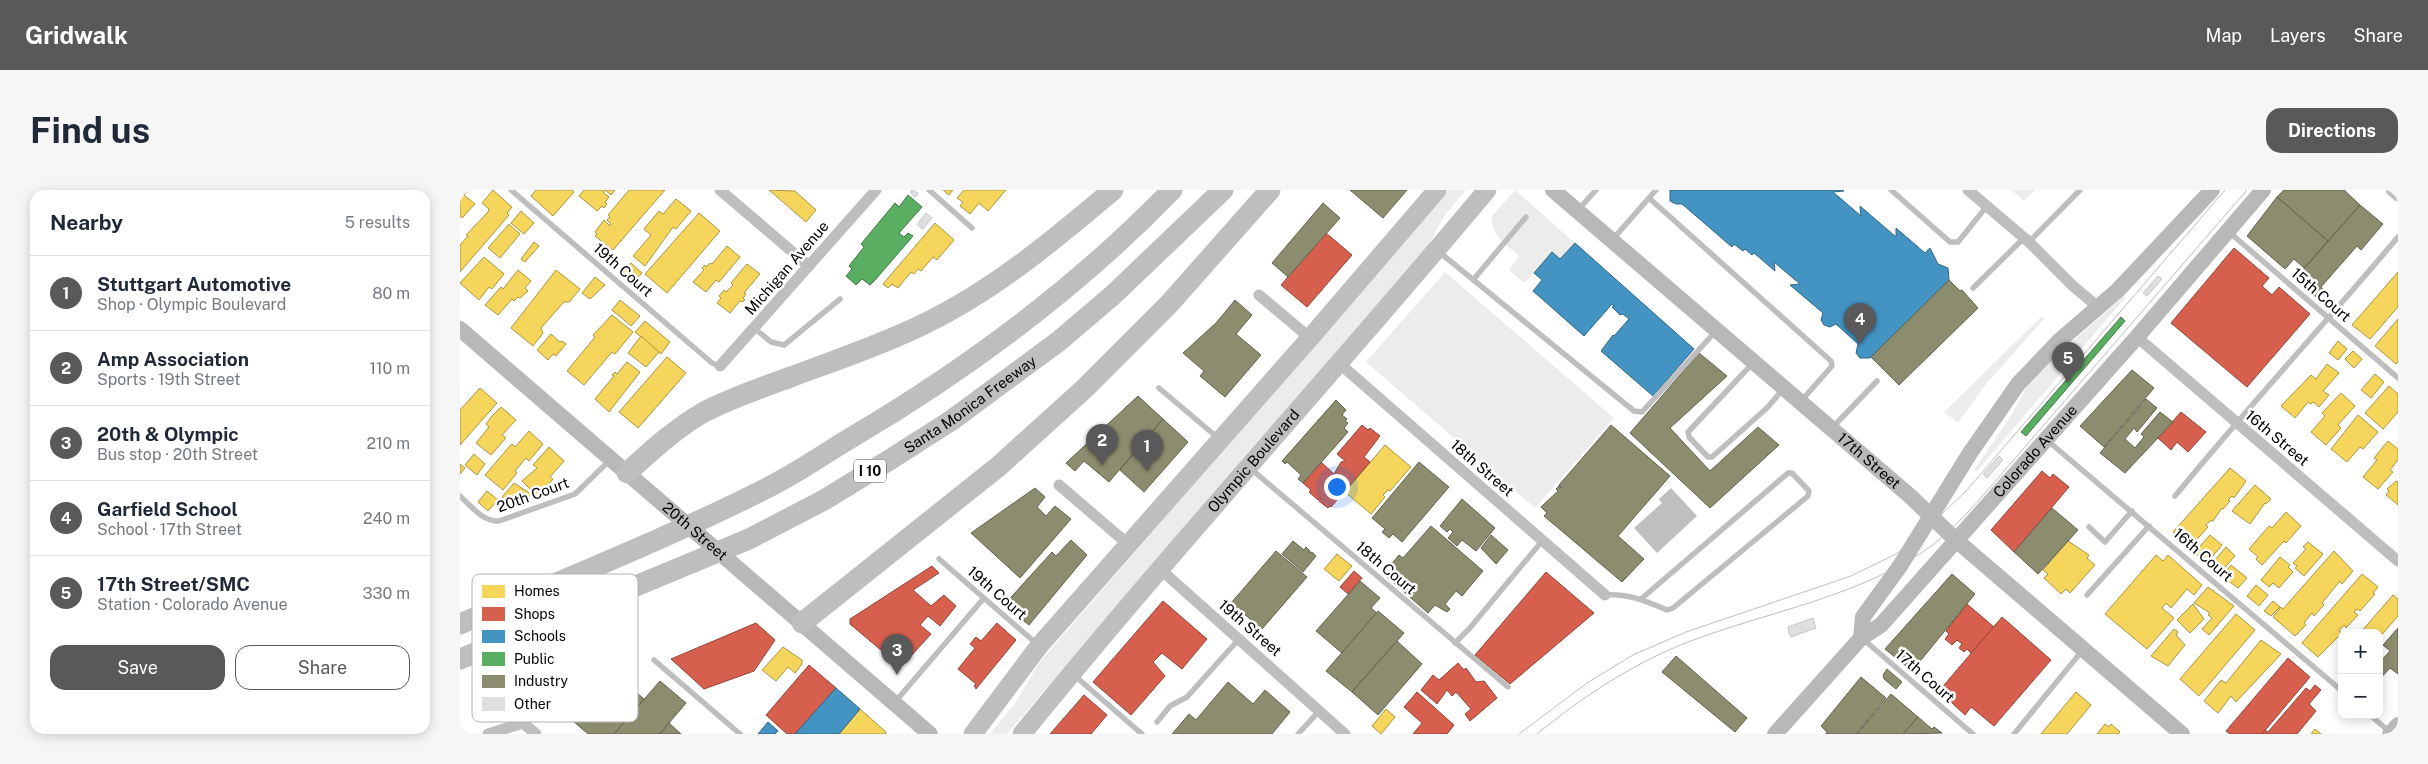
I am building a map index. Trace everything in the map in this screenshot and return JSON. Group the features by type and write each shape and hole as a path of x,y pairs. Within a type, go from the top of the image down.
{"highway":[{"path":"635,479 654,449 704,413 761,388 873,347 924,325 971,297 1050,243 1113,190"},
{"name":"I 10","path":"577,574 650,543 767,488 897,411 990,348 1074,282 1147,216 1172,190"},
{"name":"Santa Monica Freeway","path":"638,585 749,539 824,500 952,420 1059,341 1113,295 1223,190"},
{"path":"802,623 999,466 1084,389 1170,303 1270,190"},
{"name":"I 10","path":"460,624 472,619"},
{"name":"Santa Monica Freeway","path":"460,659 472,654"}],"main road":[{"path":"974,734 1039,646 1130,545 1436,190"},
{"name":"Olympic Boulevard","path":"1022,734 1071,673 1340,364 1486,190"},
{"name":"17th Street","path":"1554,190 2182,734"},
{"path":"1861,638 1863,617 1900,566 1930,515 2018,384 2041,358 2118,290 2212,190"},
{"name":"Colorado Avenue","path":"1776,734 1861,638 1881,625 2137,337 2263,190"},
{"name":"20th Street","path":"460,329 930,734"}],"street":[{"path":"720,190 809,266"},
{"name":"Michigan Avenue","path":"720,366 876,190"},
{"path":"1968,190 2027,240 2073,286 2098,307"},
{"path":"2391,190 2398,196"},
{"path":"1259,295 1310,338"},
{"name":"16th Street","path":"2137,337 2236,424 2398,561"},
{"name":"18th Street","path":"1340,364 1605,595"},
{"path":"1059,485 1130,545"},
{"name":"19th Street","path":"1160,569 1345,734"},
{"name":"19th Street","path":"1320,710 1351,734"},
{"path":"489,734 523,722 536,734"}],"lane":[{"name":"19th Court","path":"512,190 712,363 720,366"},
{"path":"929,190 972,228"},
{"path":"1578,211 1596,190"},
{"path":"1612,240 1656,190"},
{"path":"1891,190 1950,242 1958,242 1987,206"},
{"path":"1973,288 2080,190"},
{"path":"1649,198 1831,361 1832,366 1800,403"},
{"path":"1474,280 1526,217"},
{"name":"15th Court","path":"2228,231 2398,378"},
{"path":"2176,496 2398,237"},
{"path":"1436,250 1634,411 1642,412 1716,331"},
{"path":"754,328 771,342 784,345 840,299"},
{"path":"1754,363 1688,432 1689,438 1708,457 1712,457 1761,413 1783,389"},
{"path":"1830,429 1876,381"},
{"path":"1159,388 1220,439"},
{"name":"16th Court","path":"2046,439 2338,688"},
{"name":"20th Court","path":"460,496 490,522 499,521 575,494 611,459"},
{"name":"18th Court","path":"1249,468 1508,687"},
{"path":"1605,595 1615,594 1641,599 1667,610 1674,608 1808,496 1809,491 1792,473 1788,473 1641,599"},
{"path":"2089,528 2105,542 2132,511"},
{"path":"2087,595 2149,526"},
{"path":"1455,643 1470,629 1542,541"},
{"name":"19th Court","path":"939,559 1039,646"},
{"path":"894,703 984,598"},
{"name":"17th Court","path":"1861,638 1973,734"},
{"path":"1157,722 1170,706 1186,697 1239,639"},
{"path":"2014,734 2083,649"},
{"path":"654,660 740,734"},
{"path":"1071,673 1142,734"},
{"path":"1298,734 1320,710"},
{"path":"2376,719 2393,731"}],"shaded area":[{"path":"1448,190 1466,190 1445,215 1425,251 1007,734 990,734 1016,702 1039,663"},
{"path":"1515,190 1575,243 1560,259 1552,252 1524,283 1509,270 1519,256 1500,239 1492,223 1492,216"},
{"path":"2011,190 2035,190 2024,201"},
{"path":"1445,272 1614,418 1535,508 1366,362"},
{"path":"2124,296 2125,298 1977,471 1974,470 2012,414 2027,386 2050,361"},
{"path":"2042,316 2044,319 1986,384 1958,423 1944,412"},
{"path":"1671,488 1697,516 1657,553 1634,528 1662,503 1659,499"}],"building: Homes":[{"path":"460,190 467,192 464,195 475,204 462,218 460,216"},
{"path":"493,190 512,207 507,213 509,215 460,272 460,245 468,236 466,235 488,212 489,209 482,203"},
{"path":"536,190 572,190 574,192 553,216 531,196"},
{"path":"584,190 605,190 603,192 609,197 605,202 607,204 604,208 602,206 597,211 579,196"},
{"path":"605,190 615,190 611,195"},
{"path":"629,190 665,190 613,250 595,236 597,234 595,232 604,220 610,226 611,224 607,220 610,217 608,215"},
{"path":"769,190 795,191 816,210 806,222"},
{"path":"943,190 953,190 949,195"},
{"path":"964,190 1006,190 988,211 979,203 970,214 960,206 963,202 957,198"},
{"path":"676,199 691,211 676,229 673,227 645,266 633,256 651,235 644,229 659,211 663,214"},
{"path":"521,211 534,223 524,234 511,223"},
{"path":"699,213 720,231 667,293 645,274"},
{"path":"935,223 954,240 937,260 933,257 921,271 918,269 914,274 911,272 898,288 892,284 888,288 883,284"},
{"path":"509,224 520,234 500,258 488,248"},
{"path":"534,242 539,246 525,262 521,259"},
{"path":"727,246 740,257 719,282 716,280 706,292 693,282 704,270 702,268 710,263 712,264"},
{"path":"484,257 504,274 492,289 489,287 479,300 460,283"},
{"path":"631,263 642,273 632,284 621,274"},
{"path":"747,264 760,274 744,293 746,294 743,298 745,300 740,301 730,313 717,303 721,298 719,296 724,290 726,292 733,285 731,283"},
{"path":"518,270 531,281 525,288 528,291 514,301 512,299 498,315 485,305 501,287 503,289"},
{"path":"556,270 580,289 569,302 564,302 541,328 543,333 533,346 511,328"},
{"path":"2398,272 2398,307 2370,339 2352,325"},
{"path":"595,277 605,285 590,299 582,293"},
{"path":"620,300 640,316 631,326 612,310"},
{"path":"612,315 633,332 615,354 612,352 584,385 567,371 595,337 593,335"},
{"path":"2398,319 2398,362 2396,364 2375,346"},
{"path":"645,321 670,342 661,354 635,332"},
{"path":"551,334 560,342 562,341 566,344 556,356 553,354 548,360 537,350"},
{"path":"641,336 659,352 646,367 628,353"},
{"path":"2338,341 2347,349 2338,360 2329,353"},
{"path":"2353,351 2362,359 2354,368 2345,359"},
{"path":"667,357 686,373 638,428 619,412"},
{"path":"627,362 640,372 609,412 595,399 614,376 612,375 615,372 617,374"},
{"path":"2327,364 2339,373 2323,391 2329,395 2319,407 2313,402 2311,404 2308,402 2295,418 2281,406 2311,375 2316,379"},
{"path":"2375,374 2384,382 2371,398 2361,390"},
{"path":"2389,386 2398,394 2398,412 2383,429 2365,413"},
{"path":"480,388 497,403 460,445 460,410"},
{"path":"2341,393 2355,406 2338,425 2341,428 2326,445 2311,432 2325,416 2322,413"},
{"path":"501,407 516,420 502,435 506,438 491,455 476,443 489,427 486,424"},
{"path":"2358,415 2378,432 2363,449 2360,447 2347,462 2331,449"},
{"path":"529,431 543,444 529,461 526,458 503,490 485,475 512,444 515,447"},
{"path":"2388,441 2398,449 2398,460 2390,470 2393,472 2378,489 2363,477 2377,460 2374,458"},
{"path":"1385,445 1411,467 1390,491 1388,490 1383,495 1385,497 1371,514 1345,492"},
{"path":"549,447 564,461 550,477 553,479 538,497 522,481 537,468 533,465"},
{"path":"474,454 485,464 477,475 465,465"},
{"path":"460,464 465,468 460,474"},
{"path":"2230,468 2246,481 2234,498 2232,496 2213,521 2211,520 2206,525 2208,527 2190,547 2173,532"},
{"path":"2396,481 2398,482 2398,505 2386,495 2389,491 2387,489"},
{"path":"514,483 531,494 523,504 519,501 514,507 502,497"},
{"path":"2255,485 2271,499 2265,503 2250,524 2232,511"},
{"path":"487,491 498,500 488,511 478,502"},
{"path":"2286,512 2301,526 2262,565 2256,559 2258,557 2249,549 2269,526 2272,528"},
{"path":"2210,535 2222,545 2208,562 2194,553"},
{"path":"2068,541 2089,555 2087,558 2095,565 2070,593 2066,589 2061,594 2044,578 2048,574 2043,570"},
{"path":"2308,542 2323,554 2304,576 2295,568 2297,566 2293,563 2306,549 2303,547"},
{"path":"2226,547 2235,556 2219,574 2210,566"},
{"path":"2334,551 2353,571 2342,584 2340,581 2322,603 2324,605 2314,616 2312,613 2304,623 2306,625 2295,636 2273,617 2281,607 2283,609"},
{"path":"1337,554 1352,566 1339,581 1324,569"},
{"path":"2156,555 2163,561 2168,555 2202,585 2194,595 2187,589 2171,608 2166,603 2162,608 2174,618 2147,649 2105,614"},
{"path":"2280,557 2290,565 2288,567 2293,572 2279,588 2273,583 2269,587 2261,580"},
{"path":"2231,565 2247,578 2238,588 2222,576"},
{"path":"2362,574 2378,587 2373,593 2375,594 2360,611 2357,609 2354,612 2358,615 2346,628 2344,625 2338,629 2338,637 2318,657 2302,643"},
{"path":"2256,585 2268,595 2259,606 2247,596"},
{"path":"2208,587 2234,606 2209,635 2202,629 2212,618 2208,615 2210,613 2194,603"},
{"path":"2393,595 2398,599 2398,616 2383,633 2383,629 2363,629"},
{"path":"2273,601 2280,607 2271,616 2264,611"},
{"path":"2193,604 2204,619 2190,633 2177,620"},
{"path":"2236,614 2255,630 2199,696 2180,679"},
{"path":"2174,629 2178,632 2176,635 2185,645 2168,666 2151,656"},
{"path":"2261,640 2281,654 2236,702 2231,696 2218,713 2204,701 2221,680 2226,683"},
{"path":"783,647 802,660 802,664 795,673 788,667 776,681 762,670"},
{"path":"2076,692 2091,705 2067,734 2041,734"},
{"path":"860,709 886,732 885,734 839,734"},
{"path":"1386,709 1395,717 1381,734 1372,726"},
{"path":"2105,724 2109,727 2111,724 2120,732 2118,734 2097,734"},
{"path":"2315,729 2321,734 2311,734"}],"building: Shops":[{"path":"1326,233 1352,255 1307,307 1281,285"},
{"path":"2234,248 2269,278 2262,286 2272,295 2279,287 2310,314 2247,387 2171,323"},
{"path":"2181,412 2206,432 2188,452 2177,442 2171,450 2158,438"},
{"path":"1362,425 1368,430 1370,428 1380,436 1364,457 1370,462 1331,507 1328,508 1319,501 1321,498 1318,500 1309,492 1311,490 1303,483 1321,462 1334,474 1341,462 1345,461 1337,454"},
{"path":"2042,471 2050,478 2053,474 2069,487 2014,552 1991,530"},
{"path":"932,566 939,573 913,590 931,606 944,595 956,606 940,626 928,616 920,625 931,634 901,667 850,624 850,619"},
{"path":"1354,571 1362,578 1348,594 1340,587"},
{"path":"1546,572 1594,613 1510,684 1475,655"},
{"path":"1163,601 1207,639 1182,669 1162,653 1153,662 1165,676 1131,715 1093,682"},
{"path":"1967,604 1994,627 1971,653 1967,649 1964,652 1959,648 1962,644 1957,640 1952,645 1945,639 1949,634 1946,631"},
{"path":"2002,617 2051,660 1994,726 1971,707 1965,715 1939,691"},
{"path":"756,623 775,640 754,671 704,689 671,659"},
{"path":"997,623 1016,640 976,689 974,686 976,684 958,669 975,648 970,644 976,637 981,641"},
{"path":"2288,658 2310,677 2262,734 2230,734 2226,731"},
{"path":"1458,663 1464,670 1466,668 1476,682 1484,681 1497,698 1470,721 1465,714 1471,709 1456,692 1452,696 1447,690 1437,704 1421,690 1433,675 1439,680"},
{"path":"809,665 836,688 795,734 787,734 766,715"},
{"path":"2315,685 2321,690 2309,704 2316,711 2297,734 2262,734 2265,730 2268,732 2306,688 2310,691"},
{"path":"1417,692 1454,725 1447,734 1413,734 1422,723 1404,707"},
{"path":"1084,695 1107,715 1091,734 1050,734"}],"building: Schools":[{"path":"1670,190 1843,190 1833,192 1861,216 1860,206 1896,237 1896,228 1925,253 1930,248 1938,264 1948,268 1949,280 1870,358 1860,358 1856,353 1858,344 1836,324 1830,327 1824,325 1821,320 1823,313 1790,285 1800,284 1774,262 1775,271 1754,253 1752,255 1745,249 1743,251 1734,244 1732,247 1682,204 1670,201"},
{"path":"1575,243 1694,349 1653,396 1601,351 1613,335 1629,319 1623,314 1620,315 1612,307 1614,306 1612,304 1584,336 1533,291 1542,280 1534,273 1552,252 1560,259"},
{"path":"836,688 860,709 839,734 795,734"},
{"path":"768,722 778,731 775,734 758,734"}],"building: Public":[{"path":"908,195 922,207 899,233 904,237 908,233 913,236 870,285 862,279 856,285 846,276 852,269 849,266 864,247 861,244 895,203 899,207"},
{"path":"2121,317 2125,321 2026,436 2021,432"}],"building: Industry":[{"path":"1350,190 1407,190 1383,218"},
{"path":"2284,190 2344,190 2360,205 2328,241 2277,197"},
{"path":"2277,197 2328,241 2304,268 2294,259 2285,269 2247,236"},
{"path":"1323,203 1340,218 1288,277 1272,263"},
{"path":"2360,205 2383,224 2361,250 2357,246 2321,287 2323,289 2316,297 2295,279"},
{"path":"1949,280 1960,291 1962,290 1978,308 1899,385 1871,357"},
{"path":"1235,300 1252,315 1236,334 1261,355 1225,397 1200,376 1204,371 1183,353 1216,323"},
{"path":"1699,353 1727,376 1670,428 1710,471 1758,427 1779,445 1710,508 1630,433"},
{"path":"2132,370 2154,388 2104,447 2080,426"},
{"path":"1138,396 1163,419 1109,482 1084,461 1075,471 1066,463"},
{"path":"2146,399 2157,408 2137,432 2134,428 2125,439 2135,448 2144,437 2141,434 2160,412 2173,422 2125,473 2100,453"},
{"path":"1336,400 1346,410 1342,415 1347,419 1345,421 1348,423 1344,428 1348,432 1303,483 1298,479 1301,475 1287,462 1285,464 1282,461"},
{"path":"1163,419 1188,442 1144,492 1120,470"},
{"path":"1611,425 1670,476 1618,536 1644,559 1622,582 1544,516 1547,513 1541,507 1558,491 1556,489 1559,486 1562,488 1559,485"},
{"path":"1419,462 1449,487 1402,542 1393,534 1389,538 1382,532 1385,529 1372,518"},
{"path":"1035,488 1045,497 1037,507 1046,516 1055,506 1071,519 1020,578 971,533"},
{"path":"1462,499 1495,528 1476,551 1462,540 1457,546 1448,538 1453,532 1450,529 1447,532 1440,526"},
{"path":"2052,508 2078,530 2038,574 2014,552"},
{"path":"1431,526 1483,571 1462,596 1456,591 1445,604 1450,609 1447,612 1435,605 1428,613 1387,577 1393,570 1389,567 1399,555 1403,558"},
{"path":"1491,535 1508,550 1496,564 1481,548"},
{"path":"1071,540 1087,555 1029,625 1004,605 1052,552 1056,556"},
{"path":"1293,541 1304,550 1306,547 1310,551 1309,553 1312,552 1316,556 1303,572 1282,554"},
{"path":"1276,551 1307,577 1262,629 1231,603"},
{"path":"1952,574 1975,594 1912,671 1885,649"},
{"path":"1360,581 1380,598 1371,608 1377,613 1342,653 1316,631"},
{"path":"1378,611 1404,633 1352,692 1326,671"},
{"path":"2398,628 2398,674 2390,668 2383,676 2383,659 2390,651 2383,645"},
{"path":"1397,641 1422,664 1378,715 1352,692"},
{"path":"1676,656 1747,718 1735,732 1662,672"},
{"path":"1887,669 1902,682 1896,689 1884,679 1883,675"},
{"path":"1861,677 1886,698 1856,734 1826,734 1827,732 1821,726"},
{"path":"660,681 686,703 660,734 614,734 624,722 638,722 638,706"},
{"path":"1228,682 1253,704 1265,690 1290,712 1272,734 1172,734 1189,714 1196,720"},
{"path":"638,694 644,699 638,706"},
{"path":"1891,694 1918,717 1903,734 1857,734"},
{"path":"1918,717 1932,729 1934,727 1942,733 1903,734"},
{"path":"574,722 624,722 614,734 588,734"},
{"path":"669,723 681,734 660,734"}],"building: Other":[{"path":"912,190 918,193 915,197 910,192"},
{"path":"926,213 932,218 923,229 917,225"},
{"path":"2158,276 2162,279 2147,296 2143,293"},
{"path":"1999,456 2003,460 1987,478 1983,474"},
{"path":"1813,618 1816,628 1791,637 1788,627"}],"tram line":[{"path":"1519,734 1587,683 1633,655 1686,632 1851,576 1896,554 1915,540 1967,490 2225,190"},
{"path":"1537,734 1591,694 1647,660 1688,642 1863,583 1918,555 1943,537 1979,500 2247,190"}],"place":[{"name":"Garfield School","path":"1860,344"},
{"name":"17th Street/SMC","path":"2068,383"},
{"name":"Amp Association","path":"1102,465"},
{"name":"Stuttgart Automotive","path":"1147,471"},
{"name":"20th & Olympic","path":"897,675"}]}
